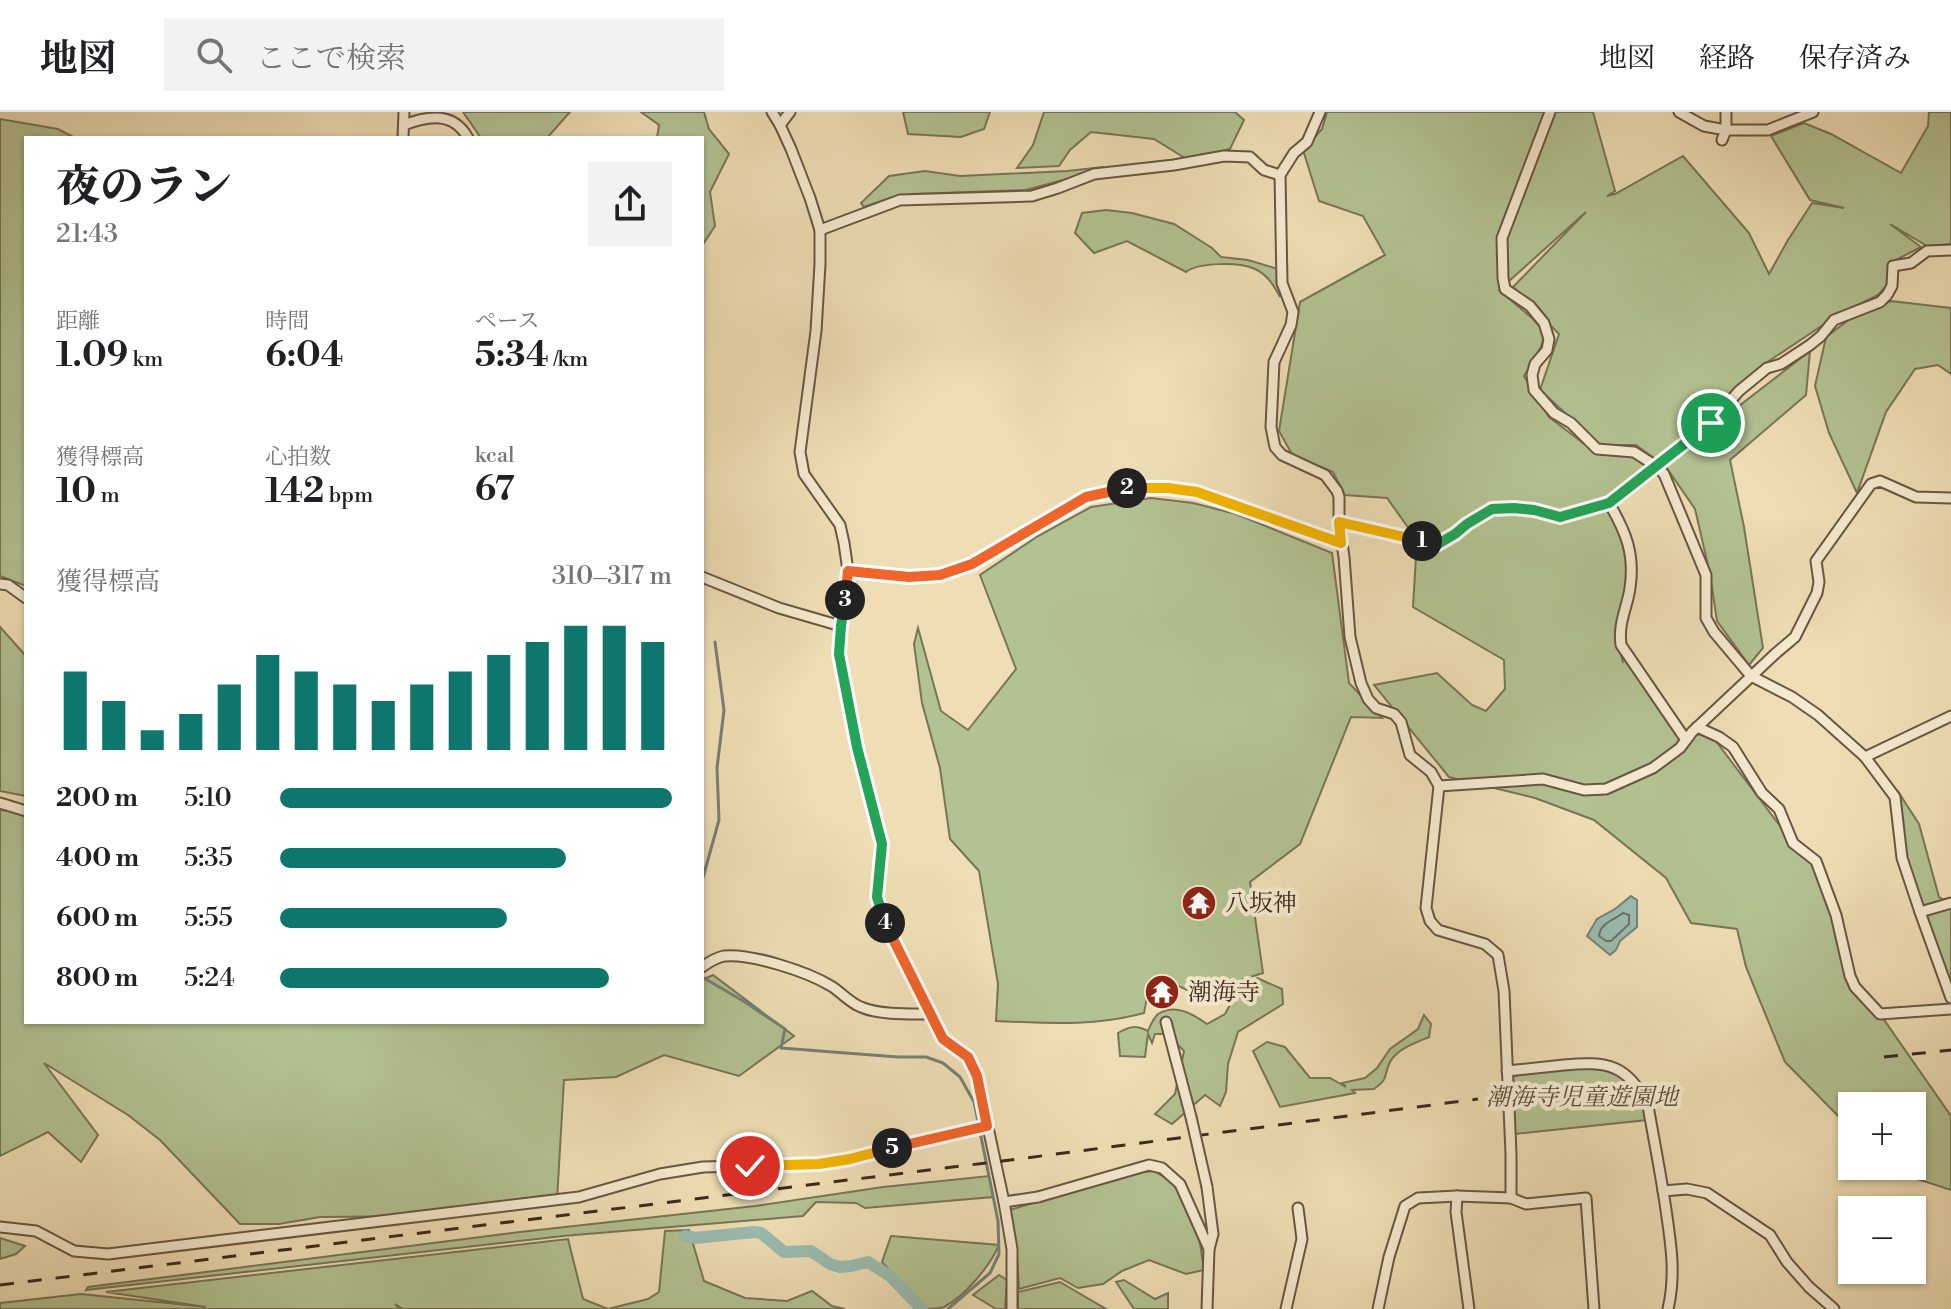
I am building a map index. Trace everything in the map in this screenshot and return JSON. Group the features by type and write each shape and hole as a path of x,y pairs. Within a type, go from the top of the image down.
{"street":[{"path":"403,136 404,112"},
{"path":"772,112 810,198 820,230 816,331 800,452 804,474 840,525 848,571 839,654 857,747 882,844 877,897 882,916 929,1014 943,1039 968,1057 977,1076 1012,1249 1012,1309"},
{"path":"780,125 790,112"},
{"path":"1320,112 1307,142 1294,153 1280,175 1282,283 1293,312 1291,325 1274,362 1271,427 1275,447 1282,455 1325,475 1337,491 1350,637 1361,683 1376,708 1394,714 1401,722 1410,755 1431,772 1439,786 1426,908 1430,921 1438,930 1485,944 1498,955 1504,991 1511,1198"},
{"path":"1550,112 1502,238 1505,289 1530,306 1544,323 1549,339 1547,350 1535,364 1532,375 1534,390 1554,413 1571,423 1597,449 1634,452 1664,474 1706,575 1706,618 1709,624 1751,676 1792,697 1818,715 1865,757 1895,797 1902,858 1951,998"},
{"path":"1679,112 1724,135 1768,130 1813,112"},
{"path":"1724,135 1726,112"},
{"path":"404,125 430,115 446,116 461,125 467,136"},
{"path":"820,230 900,200 1032,196 1094,174 1224,156 1250,157 1264,170 1280,175"},
{"path":"1339,522 1438,544 1492,509 1534,510 1560,517 1609,503 1711,423 1739,391 1767,368 1781,364 1810,345 1834,320 1880,302 1892,286 1893,266 1911,263 1927,251 1951,250"},
{"path":"1439,786 1543,779 1584,790 1606,789 1653,768 1680,748 1697,727 1795,637 1817,593 1816,561 1871,484 1880,481 1916,497 1951,498"},
{"path":"848,571 909,577 940,575 972,564 1086,497 1123,488 1168,488 1197,492 1341,543"},
{"path":"1609,503 1629,543 1630,589 1622,613 1619,632 1621,645 1686,740"},
{"path":"704,578 779,608 841,626"},
{"path":"0,584 8,585 24,597"},
{"path":"1865,757 1951,716"},
{"path":"1697,727 1733,747 1762,793 1779,809 1793,843 1816,861 1836,915 1855,987 1880,1014 1951,1009"},
{"path":"0,803 24,810"},
{"path":"1920,912 1951,903"},
{"path":"704,966 725,956 745,956 811,975 862,1008 929,1014"},
{"path":"1166,1022 1207,1187 1213,1234 1209,1249 1207,1309"},
{"path":"1507,1071 1607,1064 1623,1072 1642,1094 1648,1106 1674,1268 1668,1309"},
{"path":"0,1227 36,1231 74,1251 108,1254 579,1197 660,1174 703,1167 819,1164 987,1126"},
{"path":"1004,1202 1038,1197 1149,1165 1162,1168 1180,1184 1209,1249"},
{"path":"1663,1191 1687,1189 1707,1193 1770,1235 1787,1262 1834,1309"},
{"path":"1457,1196 1456,1212 1469,1309"},
{"path":"1378,1309 1389,1257 1405,1206 1418,1198 1457,1196 1511,1198 1526,1204 1586,1198 1594,1309"},
{"path":"1286,1309 1302,1239 1298,1208"}],"green space":[{"path":"463,112 570,112 549,136 480,136"},
{"path":"641,112 704,112 709,129 729,154 710,192 715,226 704,243 704,136 657,136 659,125"},
{"path":"903,112 990,112 984,129 961,137 908,134"},
{"path":"1044,112 1235,112 1244,120 1230,149 1188,160 1154,139 1091,132 1070,150 1059,166 1017,168 1033,145"},
{"path":"1327,112 1593,112 1615,191 1607,196 1683,156 1749,233 1769,274 1812,203 1844,208 1810,200 1771,136 1804,123 1831,134 1901,173 1928,126 1929,112 1951,112 1951,244 1927,246 1890,224 1921,247 1888,264 1887,285 1878,295 1841,313 1763,365 1705,421 1655,459 1636,445 1600,445 1540,390 1559,334 1513,287 1586,212 1499,290 1545,332 1541,347 1524,376 1549,417 1595,452 1633,455 1647,466 1609,503 1630,559 1619,645 1623,663 1621,645 1685,738 1709,732 1793,843 1818,867 1850,976 1951,1116 1951,1190 1920,1180 1926,1180 1926,1092 1838,1092 1838,1116 1785,1062 1746,967 1737,929 1691,923 1666,878 1594,820 1535,798 1449,777 1374,685 1437,673 1472,705 1486,711 1505,689 1504,660 1413,607 1417,540 1387,498 1345,495 1333,472 1293,456 1279,431 1300,302 1385,255 1363,216 1319,201 1303,150 1322,129"},
{"path":"0,119 58,129 71,136 24,136 24,585 0,576"},
{"path":"1103,167 1026,190 913,194 864,207 861,203 889,176 925,171 960,176"},
{"path":"1106,210 1174,224 1221,257 1248,260 1278,269 1280,297 1260,271 1248,267 1210,265 1186,272 1127,241 1094,253 1075,233 1082,213"},
{"path":"1891,301 1951,308 1951,374 1938,365 1915,369 1886,412 1857,493 1829,433 1815,386 1826,337 1854,316"},
{"path":"1810,351 1806,395 1730,460 1763,648 1749,665 1717,621 1695,509 1664,464"},
{"path":"1151,498 1193,503 1236,514 1332,553 1349,683 1382,718 1351,717 1300,844 1250,882 1263,973 1196,994 1163,979 1150,982 1144,1013 1125,1017 1070,1023 996,1021 998,984 979,871 950,839 940,768 922,703 914,644 918,628 941,711 968,730 1016,669 980,575 1038,536 1091,507"},
{"path":"0,627 24,654 24,796 0,791"},
{"path":"1899,793 1919,824 1939,897 1951,904 1951,996 1902,858"},
{"path":"0,810 24,813 24,1024 704,1024 704,979 713,975 794,1036 739,1076 664,1055 616,1077 564,1080 557,1200 428,1216 320,1217 279,1224 240,1224 160,1140 128,1115 44,1063 98,1135 81,1162 48,1132 0,1156"},
{"path":"1257,978 1282,989 1283,1004 1238,1032 1228,1064 1226,1092 1220,1106 1205,1095 1172,1124 1155,1114 1175,1094 1184,1051 1167,1034 1155,1034 1152,1043 1148,1034 1145,1057 1120,1056 1118,1033 1133,1027 1148,1031 1158,1014 1171,1010 1190,1014 1207,1024 1225,1014 1239,988"},
{"path":"1424,1015 1431,1024 1429,1037 1397,1053 1384,1079 1374,1089 1352,1090 1355,1093 1280,1107 1253,1051 1267,1042 1285,1047 1310,1078 1330,1078 1346,1087 1342,1083 1365,1078 1377,1068 1390,1049 1418,1029"},
{"name":"潮海寺児童遊園地","path":"1588,1067 1610,1072 1628,1082 1640,1098 1647,1120 1515,1134 1512,1076"},
{"path":"1154,1171 1172,1182 1189,1210 1200,1243 1204,1270 1186,1274 1149,1260 1122,1271 1103,1284 1078,1288 1060,1278 1019,1289 1010,1210 1124,1174"},
{"path":"989,1176 993,1197 865,1208 856,1203 816,1202 803,1216 563,1236 86,1290 88,1287 520,1232"},
{"path":"689,1230 704,1281 745,1298 787,1301 812,1291 832,1306 845,1309 608,1309 648,1299 659,1292 665,1231"},
{"path":"891,1236 999,1245 983,1271 960,1296 944,1307 925,1309 882,1262"},
{"path":"0,1238 25,1246 16,1254 0,1259"},
{"path":"568,1239 583,1299 608,1309 403,1309 395,1304 400,1309 0,1309 0,1303 81,1294 206,1307 106,1292"},
{"path":"999,1275 1007,1280 1005,1309 996,1309 973,1295"},
{"path":"1124,1280 1155,1299 1168,1293 1168,1309 1134,1309 1116,1282"},
{"path":"1060,1282 1106,1309 1018,1309 1018,1292"}],"water":[{"path":"1631,896 1637,900 1637,927 1620,941 1610,955 1587,936 1597,919"}],"waterway":[{"path":"704,874 719,820 717,768 724,710 715,642"},
{"path":"704,978 785,1029 781,1048 926,1057 943,1063 960,1077 974,1102 998,1221 999,1254 990,1273 948,1309"},
{"path":"685,1236 695,1238 754,1232 761,1233 784,1252 811,1251 840,1267 868,1262 890,1276 922,1309"}],"railway":[{"path":"1884,1057 1951,1050"},
{"path":"0,1285 1478,1099"}],"place":[{"name":"八坂神","path":"1199,903"},
{"name":"潮海寺","path":"1162,992"}],"route":[{"path":"750,1166 819,1164 850,1159 987,1126 977,1076 968,1057 943,1039 935,1026 882,916 877,897 882,844 857,747 839,654 848,571 909,577 940,575 972,564 1086,497 1123,488 1168,488 1197,492 1341,543 1339,522 1438,544 1492,509 1534,510 1560,517 1609,503 1711,423"}]}
